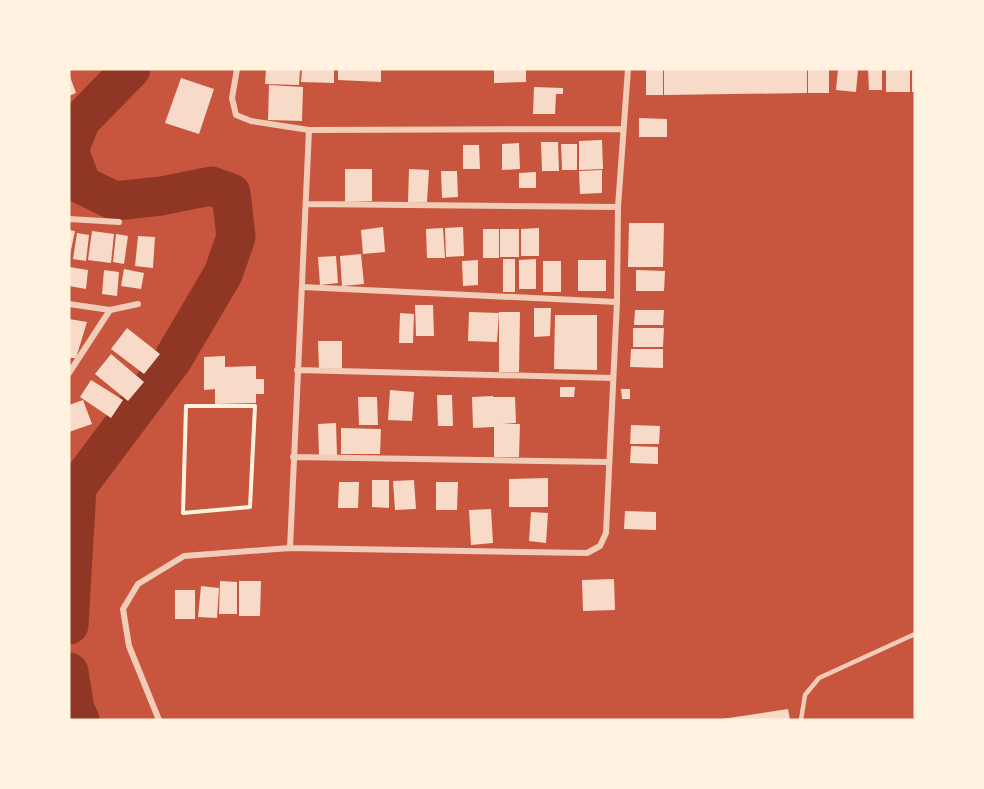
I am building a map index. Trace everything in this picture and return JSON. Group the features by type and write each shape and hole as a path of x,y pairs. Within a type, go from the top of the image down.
{"street":[{"path":"237,69 232,98 236,115 251,122 309,130 623,129"},
{"path":"159,720 129,646 123,609 138,584 184,556 290,548 587,553 600,546 606,533 617,302 618,207 627,69"},
{"path":"290,548 309,130"},
{"path":"307,204 618,207"},
{"path":"69,219 119,222"},
{"path":"302,287 617,302"},
{"path":"69,304 110,310 138,304"},
{"path":"69,373 110,310"},
{"path":"297,370 613,378"},
{"path":"293,457 609,462"}],"lane":[{"path":"801,720 805,695 819,678 915,633"}],"path":[{"path":"186,406 255,406 250,507 183,513 186,406"}],"building":[{"path":"266,69 300,69 299,85 265,84"},
{"path":"302,69 334,69 334,83 301,82"},
{"path":"338,69 381,69 381,82 338,80"},
{"path":"494,69 526,69 526,82 494,83"},
{"path":"646,69 663,69 663,95 646,95"},
{"path":"807,69 807,93 664,95 664,70"},
{"path":"808,69 829,69 829,93 808,93"},
{"path":"838,69 858,70 856,92 836,90"},
{"path":"868,69 882,69 882,90 869,90"},
{"path":"886,69 910,69 910,92 886,92"},
{"path":"912,69 915,69 915,92 912,92"},
{"path":"69,74 76,93 69,96"},
{"path":"181,78 214,89 199,134 165,123"},
{"path":"269,85 303,87 302,121 268,120"},
{"path":"534,87 563,88 563,94 556,94 555,114 533,114"},
{"path":"639,118 667,119 667,137 639,137"},
{"path":"602,140 603,169 579,170 579,141"},
{"path":"541,142 558,142 559,171 542,171"},
{"path":"519,143 520,169 502,170 502,144"},
{"path":"561,144 577,144 577,170 562,170"},
{"path":"463,145 479,145 480,169 463,169"},
{"path":"345,169 372,169 372,201 345,202"},
{"path":"409,169 429,170 427,202 408,202"},
{"path":"602,170 602,193 580,194 579,171"},
{"path":"441,171 457,171 458,197 442,198"},
{"path":"536,172 536,188 519,188 519,173"},
{"path":"629,223 664,223 663,267 628,267"},
{"path":"383,227 385,252 363,254 361,230"},
{"path":"463,227 464,256 446,257 445,228"},
{"path":"443,228 445,258 427,258 426,229"},
{"path":"539,228 539,256 521,256 521,229"},
{"path":"483,229 499,229 499,258 483,258"},
{"path":"500,229 519,229 519,257 500,257"},
{"path":"69,230 75,231 70,255 69,255"},
{"path":"92,231 114,234 111,263 88,260"},
{"path":"77,233 89,235 86,261 73,259"},
{"path":"116,234 128,236 124,264 113,262"},
{"path":"138,236 155,237 153,268 135,266"},
{"path":"361,254 364,284 342,286 340,256"},
{"path":"336,256 338,283 320,285 318,257"},
{"path":"503,259 515,259 515,292 503,292"},
{"path":"536,259 536,289 519,289 519,260"},
{"path":"478,260 478,285 463,286 462,261"},
{"path":"578,260 606,260 606,291 578,291"},
{"path":"543,261 561,261 561,292 543,292"},
{"path":"69,267 88,270 86,289 69,286"},
{"path":"124,269 144,273 141,289 121,286"},
{"path":"104,270 119,272 117,296 102,294"},
{"path":"636,270 665,271 664,291 636,291"},
{"path":"415,305 433,305 434,336 416,336"},
{"path":"534,308 551,308 550,336 534,337"},
{"path":"635,310 664,310 663,325 634,325"},
{"path":"469,312 499,313 497,342 468,341"},
{"path":"499,312 520,312 519,372 499,372"},
{"path":"400,313 414,314 413,343 399,343"},
{"path":"555,315 597,315 597,370 554,369"},
{"path":"69,319 87,322 76,358 69,358"},
{"path":"127,328 160,354 144,374 111,349"},
{"path":"633,328 664,328 663,347 633,347"},
{"path":"318,341 342,341 342,369 319,369"},
{"path":"631,349 663,349 663,368 630,367"},
{"path":"111,354 144,382 128,401 95,374"},
{"path":"225,356 225,367 256,366 256,379 264,379 264,394 256,394 256,403 215,404 215,389 204,390 204,357"},
{"path":"91,380 123,400 111,418 80,397"},
{"path":"560,387 575,387 574,397 560,397"},
{"path":"621,389 630,389 630,399 622,399"},
{"path":"390,390 414,392 412,421 388,420"},
{"path":"437,395 452,395 453,426 438,426"},
{"path":"358,397 377,397 378,425 359,425"},
{"path":"472,397 515,397 516,423 501,424 520,424 519,457 494,457 494,427 473,428"},
{"path":"83,400 92,424 69,432 69,405"},
{"path":"336,423 337,455 319,455 318,424"},
{"path":"631,425 660,426 659,444 630,444"},
{"path":"341,428 381,429 380,454 341,454"},
{"path":"631,446 658,447 658,464 630,463"},
{"path":"548,478 548,507 509,507 509,479"},
{"path":"372,480 389,480 389,508 372,507"},
{"path":"414,480 416,509 395,510 393,481"},
{"path":"339,482 359,482 358,508 338,508"},
{"path":"436,482 458,482 457,510 436,510"},
{"path":"491,509 493,543 471,545 469,510"},
{"path":"625,511 656,512 656,530 624,529"},
{"path":"531,512 548,513 546,543 529,541"},
{"path":"614,579 615,610 583,611 582,580"},
{"path":"220,581 237,582 237,614 219,614"},
{"path":"239,581 261,581 260,616 239,616"},
{"path":"201,586 219,588 217,618 198,617"},
{"path":"175,590 195,590 195,619 175,619"},
{"path":"788,709 790,720 722,720 722,719"}],"waterway":[{"path":"69,625 77,487 173,359 223,274 236,237 231,193 211,186 161,196 115,201 82,185 69,150 81,120 131,69"},
{"path":"69,672 75,709 80,720"}]}
